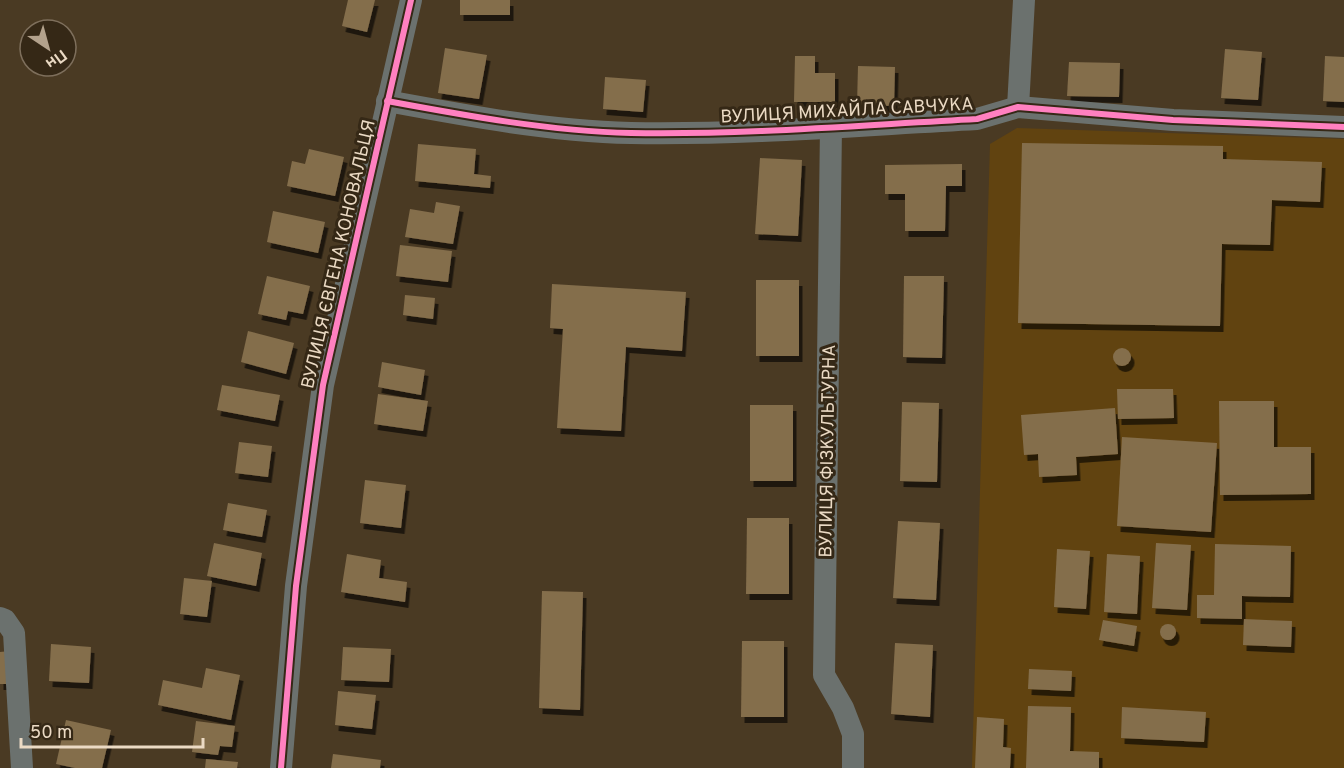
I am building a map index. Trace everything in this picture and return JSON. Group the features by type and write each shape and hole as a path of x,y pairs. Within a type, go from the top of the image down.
{"street":[{"name":"ВУЛИЦЯ ЄВГЕНА КОНОВАЛЬЦЯ","path":"281,768 296,586 322,385 411,0"},
{"path":"1018,106 1024,0"},
{"name":"ВУЛИЦЯ МИХАЙЛА САВЧУКА","path":"387,101 538,127 629,133 705,133 977,119 1018,106 1173,120 1344,127"},
{"name":"ВУЛИЦЯ ФІЗКУЛЬТУРНА","path":"831,126 824,675 843,708 853,734 853,768"},
{"path":"0,618 5,620 14,633 22,768"}],"shaded area":[{"path":"1017,128 1344,139 1344,768 972,768 990,144"}],"building":[{"path":"348,0 375,0 367,32 342,26"},
{"path":"460,0 510,0 510,15 460,15"},
{"path":"445,48 487,55 479,99 438,93"},
{"path":"1225,49 1262,52 1258,100 1221,98"},
{"path":"795,56 815,56 815,73 835,73 835,102 794,102"},
{"path":"1325,56 1344,57 1344,102 1323,101"},
{"path":"1069,62 1120,63 1119,97 1067,96"},
{"path":"858,66 895,67 894,106 857,105"},
{"path":"605,77 646,80 643,112 603,109"},
{"path":"1022,143 1223,146 1223,159 1322,162 1320,202 1272,200 1270,245 1222,244 1220,326 1018,323"},
{"path":"418,144 476,149 474,174 491,176 490,188 415,181"},
{"path":"309,149 344,157 335,196 287,186 292,161 305,164"},
{"path":"760,158 802,160 798,236 755,234"},
{"path":"962,164 962,186 946,186 945,231 905,231 905,194 885,194 885,165"},
{"path":"436,202 460,206 453,244 405,237 410,209 434,213"},
{"path":"273,211 325,222 318,253 267,242"},
{"path":"400,245 452,251 448,282 396,276"},
{"path":"267,276 310,286 303,314 288,311 286,320 258,314"},
{"path":"904,276 944,276 942,358 903,357"},
{"path":"756,280 799,280 799,356 756,356"},
{"path":"552,284 686,292 682,351 626,347 621,431 557,428 563,329 550,328"},
{"path":"405,295 435,298 433,319 403,315"},
{"path":"248,331 294,343 286,374 241,362"},
{"path":"1118,348 1126,348 1131,353 1129,364 1118,366 1113,361 1113,353"},
{"path":"382,362 425,370 421,395 378,387"},
{"path":"222,385 280,395 275,421 217,410"},
{"path":"1117,389 1173,389 1174,418 1118,419"},
{"path":"378,394 428,401 423,431 374,424"},
{"path":"1219,401 1274,401 1274,447 1311,447 1311,494 1220,495"},
{"path":"902,402 939,403 937,482 900,481"},
{"path":"750,405 793,405 793,481 750,481"},
{"path":"1115,408 1118,454 1076,457 1077,475 1039,477 1038,454 1024,455 1021,415"},
{"path":"1122,437 1217,443 1211,532 1117,526"},
{"path":"239,442 272,446 268,477 235,473"},
{"path":"365,480 406,485 401,528 360,523"},
{"path":"228,503 267,510 262,537 223,530"},
{"path":"747,518 789,518 789,594 746,594"},
{"path":"898,521 940,523 936,600 893,598"},
{"path":"214,543 262,553 256,586 207,576"},
{"path":"1156,543 1191,545 1187,610 1152,608"},
{"path":"1215,544 1291,546 1290,597 1242,596 1242,619 1197,618 1197,595 1214,595"},
{"path":"1057,549 1090,551 1086,609 1054,607"},
{"path":"347,554 381,560 379,578 407,582 405,602 341,592"},
{"path":"1107,554 1140,556 1137,614 1104,612"},
{"path":"184,578 212,581 207,617 180,614"},
{"path":"542,591 583,592 580,710 539,708"},
{"path":"1244,619 1292,621 1291,647 1243,645"},
{"path":"1103,620 1137,626 1134,646 1099,640"},
{"path":"1168,624 1174,626 1176,632 1174,638 1168,640 1162,638 1160,632 1162,626"},
{"path":"742,641 784,641 784,717 741,717"},
{"path":"895,643 933,645 930,717 891,714"},
{"path":"51,644 91,647 89,683 49,681"},
{"path":"343,647 391,649 389,682 341,680"},
{"path":"10,651 11,684 0,684 0,652"},
{"path":"206,668 240,675 231,720 158,705 163,680 202,688"},
{"path":"1029,669 1072,671 1071,691 1028,689"},
{"path":"338,691 376,695 372,729 335,725"},
{"path":"1028,706 1071,707 1070,751 1099,752 1099,768 1026,768"},
{"path":"1122,707 1206,712 1204,742 1121,738"},
{"path":"977,717 1004,719 1003,747 1011,748 1010,768 975,768"},
{"path":"66,720 111,730 102,768 75,768 56,764"},
{"path":"196,721 235,726 232,747 220,746 218,755 192,752"},
{"path":"333,754 381,760 380,768 331,768"},
{"path":"206,759 238,762 237,768 205,768"}],"cycle path":[{"path":"281,768 296,586 323,385 411,0"},
{"path":"387,101 539,126 631,133 761,131 977,119 1018,107 1173,120 1344,127"}]}
